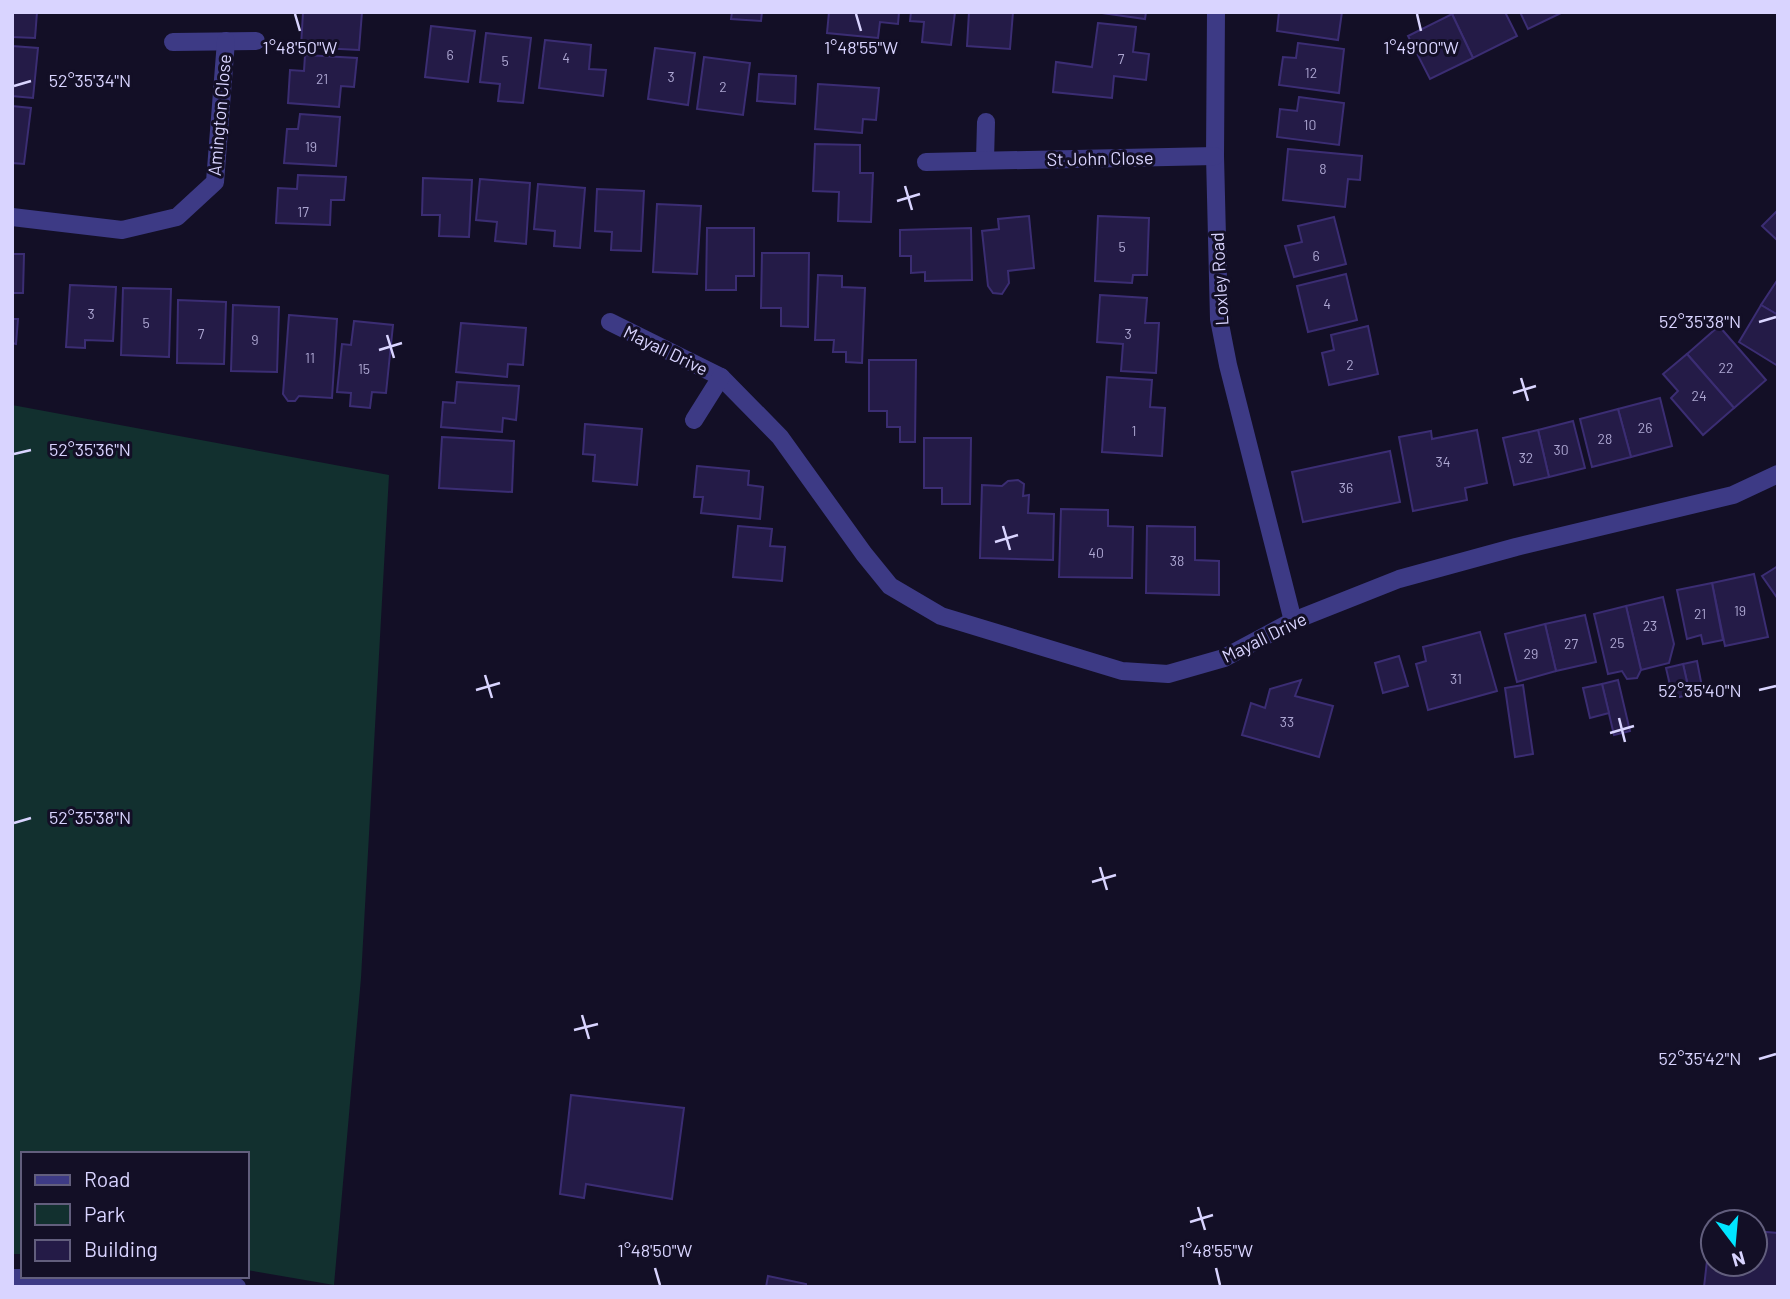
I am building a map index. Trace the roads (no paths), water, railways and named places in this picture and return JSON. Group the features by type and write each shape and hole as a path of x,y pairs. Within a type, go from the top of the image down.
{"street":[{"name":"Loxley Road","path":"1216,12 1215,156 1219,319 1227,365 1293,621"},
{"name":"Amington Close","path":"12,217 122,230 177,217 215,182 226,41"},
{"name":"Amington Close","path":"173,42 256,41"},
{"path":"985,160 986,122"},
{"name":"St John Close","path":"926,162 1215,156"},
{"name":"Mayall Drive","path":"610,322 722,377 780,437 890,586 941,616 1122,671 1168,674 1224,658 1293,621 1399,579 1516,547 1733,495 1778,474"},
{"name":"Mayall Drive","path":"694,420 722,377"},
{"path":"12,1278 193,1278 237,1287"}]}
